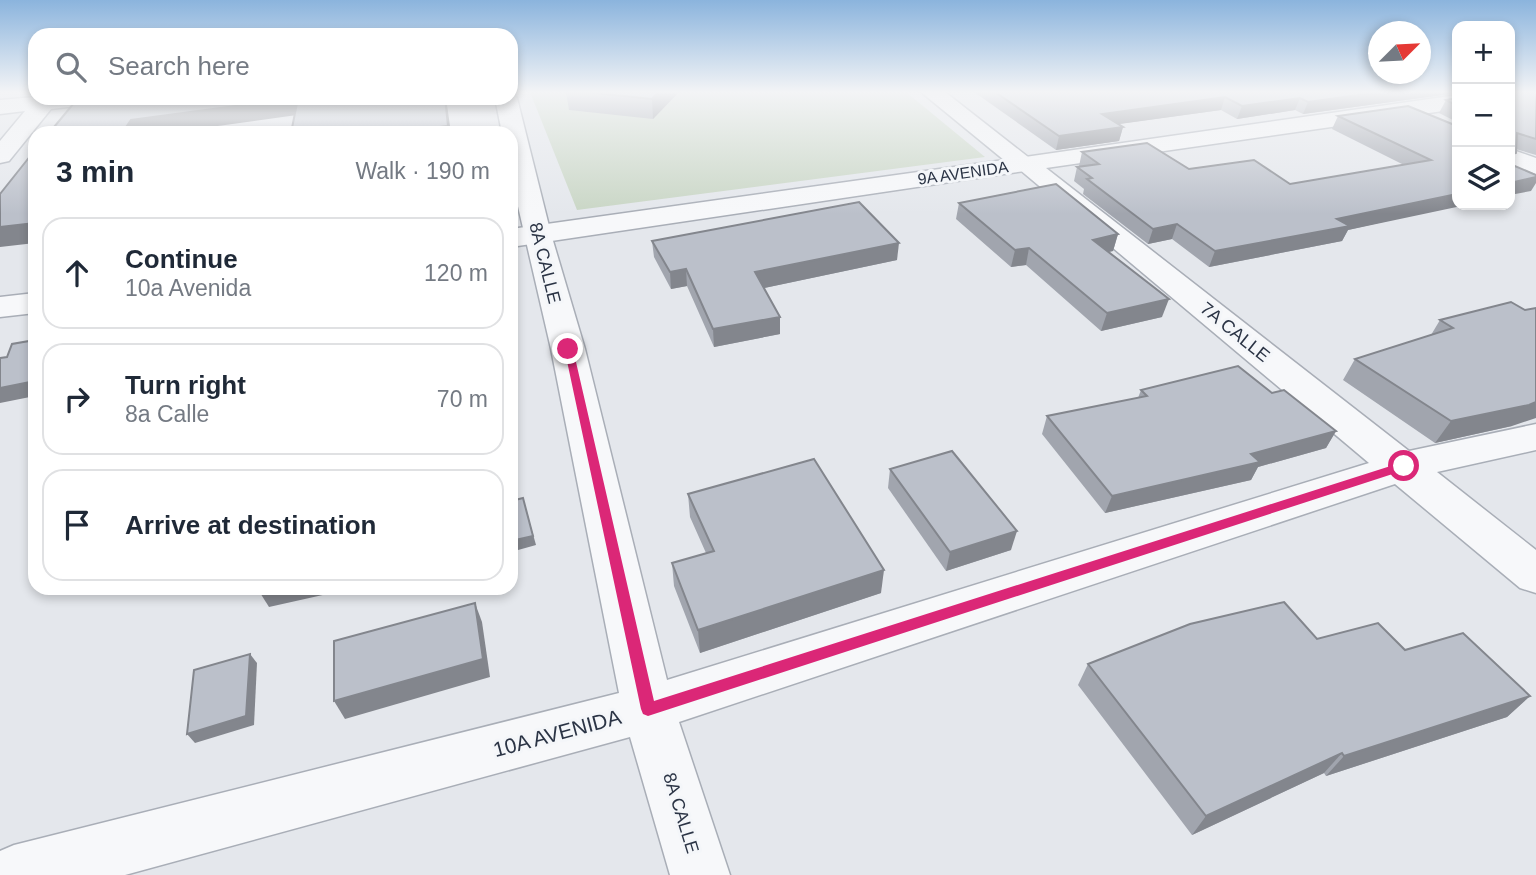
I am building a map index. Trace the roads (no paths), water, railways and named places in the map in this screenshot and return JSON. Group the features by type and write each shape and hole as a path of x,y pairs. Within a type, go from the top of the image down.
{"street":[{"path":"0,156 19,133"},
{"name":"7A CALLE","path":"984,133 1404,466 1536,575"},
{"name":"9A AVENIDA","path":"524,236 1243,133"},
{"path":"1515,158 1536,167"},
{"name":"8A CALLE","path":"518,190 524,236 568,349 648,709 700,875"},
{"path":"0,307 28,304"},
{"name":"10A AVENIDA","path":"14,875 648,709 1404,466 1536,437"}]}
